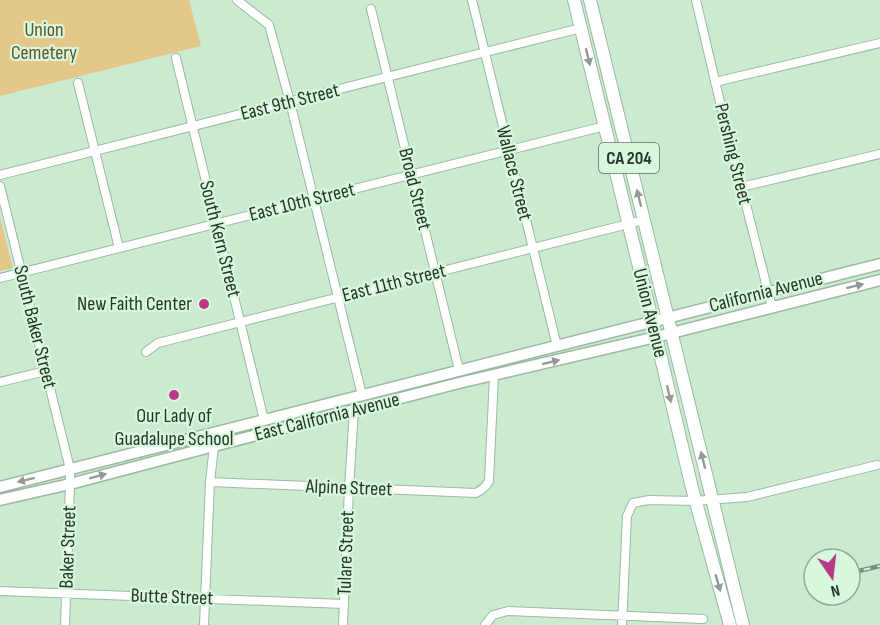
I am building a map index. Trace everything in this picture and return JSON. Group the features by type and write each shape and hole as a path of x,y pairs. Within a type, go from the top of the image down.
{"highway":[{"name":"Union Avenue","path":"574,0 695,501 730,625"},
{"name":"Union Avenue","path":"590,0 744,625"}],"main road":[{"name":"California Avenue","path":"652,320 880,264"},
{"name":"California Avenue","path":"656,337 880,280"},
{"name":"East California Avenue","path":"0,487 652,320"},
{"name":"East California Avenue","path":"0,500 417,394 656,337"},
{"path":"494,376 495,369 526,360 533,352"},
{"path":"417,394 456,377 459,375 459,370"},
{"path":"354,410 359,403 398,386"},
{"path":"225,443 263,425 264,420"}],"street":[{"path":"237,0 269,25 362,395"},
{"name":"Wallace Street","path":"472,0 557,346"},
{"name":"Pershing Street","path":"696,0 772,307"},
{"name":"Broad Street","path":"371,9 459,370"},
{"name":"East 9th Street","path":"0,175 581,28"},
{"path":"715,82 880,43"},
{"name":"South Kern Street","path":"176,58 264,420"},
{"path":"78,83 119,248"},
{"name":"East 10th Street","path":"0,278 605,126"},
{"path":"741,187 880,153"},
{"name":"South Baker Street","path":"0,186 70,469"},
{"name":"East 11th Street","path":"146,352 158,343 644,220"},
{"path":"0,382 46,371"},
{"name":"Alpine Street","path":"210,482 476,493 486,486 489,474 494,376"},
{"name":"Tulare Street","path":"343,625 354,410"},
{"path":"204,625 210,482 214,446"},
{"path":"622,620 627,516 633,503 649,500 695,501 747,497 877,465"},
{"name":"Baker Street","path":"65,625 70,469"},
{"name":"Butte Street","path":"0,591 344,604"},
{"path":"487,622 493,615 508,611 622,620 703,619"}],"green space":[{"name":"Union Cemetery","path":"0,0 189,0 201,46 0,96"},
{"path":"0,217 13,268 0,271"}],"railway":[{"path":"862,570 880,566"}],"place":[{"name":"New Faith Center","path":"204,304"},
{"name":"Our Lady of Guadalupe School","path":"174,395"}]}
